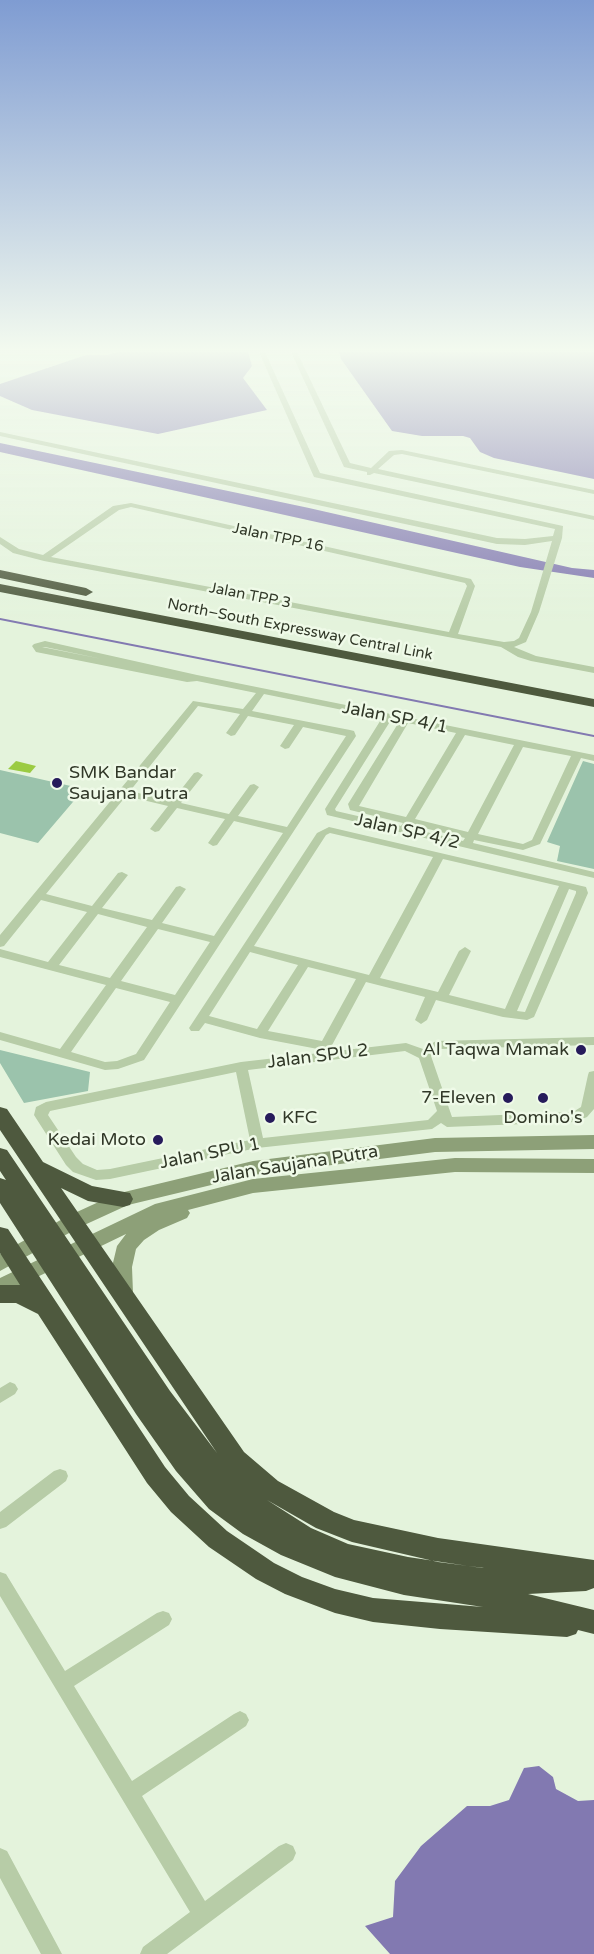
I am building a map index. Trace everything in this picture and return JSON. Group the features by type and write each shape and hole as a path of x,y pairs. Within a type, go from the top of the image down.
{"highway":[{"path":"0,574 177,611"},
{"name":"North–South Expressway Central Link","path":"0,579 177,611 594,694"},
{"name":"North–South Expressway Central Link","path":"0,588 594,703"},
{"path":"0,594 164,621"},
{"path":"0,1114 123,1293 170,1367 235,1459 269,1489 300,1508 352,1531 438,1550 594,1572"},
{"path":"0,1155 153,1403 185,1464 218,1501 252,1526 290,1547 335,1565 404,1583 478,1594 594,1624"},
{"path":"35,1165 87,1193 123,1199"},
{"path":"0,1186 153,1403 263,1513 302,1536 346,1555 408,1569 482,1580 532,1582 594,1578"},
{"path":"9,1257 156,1475 180,1504 218,1539 265,1571 294,1586 335,1601 373,1610 440,1617 594,1624"},
{"path":"0,1294 19,1294 46,1309"}],"main road":[{"path":"443,1123 474,1144 594,1134"},
{"path":"428,1146 444,1135 443,1123"},
{"name":"Jalan Saujana Putra","path":"9,1257 73,1222 123,1199 253,1168 428,1146 594,1142"},
{"path":"455,1165 481,1159 594,1157"},
{"name":"Jalan Saujana Putra","path":"9,1257 88,1244 155,1211 243,1188 455,1165 594,1166"},
{"path":"123,1293 123,1256 127,1246 136,1235 172,1216 269,1191 284,1182"},
{"path":"0,1287 9,1257"}],"street":[{"path":"43,443 497,541 557,542"},
{"path":"302,443 314,472 321,476 560,528 535,612 523,640 516,644 504,645"},
{"path":"335,443 344,462 352,467 594,518"},
{"path":"359,484 392,453 402,452 594,492"},
{"name":"Jalan TPP 16","path":"44,558 116,508 131,506 468,581 471,586 453,634"},
{"name":"Jalan TPP 3","path":"0,540 16,551 44,558 504,645"},
{"path":"523,640 525,647 537,654 594,668"},
{"name":"Jalan SP 4/1","path":"197,678 187,679 39,650 37,646 45,644 197,678 594,758"},
{"path":"504,645 521,655 534,659 594,668"},
{"path":"231,734 262,691"},
{"path":"0,943 196,703 247,711 350,734 351,736 326,776 140,1057 118,1065 105,1066 0,1036"},
{"name":"Jalan SP 4/2","path":"388,717 330,809 331,813 387,828 406,827"},
{"path":"405,720 353,804 354,808 406,827 469,841 523,847 536,842 577,755"},
{"path":"285,746 301,722"},
{"path":"406,827 462,732"},
{"path":"469,841 520,743"},
{"path":"155,830 198,775"},
{"path":"326,776 348,780"},
{"path":"213,843 254,787"},
{"path":"122,792 289,831"},
{"path":"378,842 387,828"},
{"path":"325,830 378,842 582,889 530,1014 523,1016 509,1014 248,948 325,830"},
{"name":"Jalan SP 4/2","path":"469,841 594,875"},
{"path":"368,978 440,855"},
{"path":"52,965 122,874"},
{"path":"509,1014 566,884"},
{"path":"63,1054 180,889"},
{"path":"38,896 217,940"},
{"name":"Jalan SPU 2","path":"248,948 198,1023 323,1047 368,978"},
{"path":"421,1020 465,951"},
{"path":"0,953 178,1000"},
{"path":"260,1034 305,963"},
{"path":"443,1123 424,1055 436,1045 592,1042"},
{"name":"Jalan SPU 2","path":"41,1110 105,1093 241,1066 406,1047 424,1055"},
{"path":"241,1066 257,1143"},
{"name":"Jalan SPU 1","path":"41,1110 41,1115 71,1161 78,1168 96,1175 257,1143 443,1123 575,1117 587,1109 594,1075"},
{"path":"0,1521 60,1476"},
{"path":"0,1580 203,1915"},
{"path":"63,1683 163,1619"},
{"path":"130,1793 240,1720"},
{"path":"150,1954 286,1853"},
{"path":"3,1872 52,1954"}],"green space":[{"path":"583,761 594,764 594,869 557,861 560,846 547,842"},
{"path":"0,770 84,789 38,843 0,833"},
{"path":"0,1050 90,1072 88,1091 24,1103 0,1063"}],"shaded area":[{"path":"1,443 309,508 572,568 594,570 594,578 520,567 0,452"},
{"path":"474,443 594,443 594,479 494,458 480,452"},
{"path":"539,1766 553,1777 556,1789 578,1801 594,1800 594,1954 390,1954 365,1926 393,1917 395,1881 421,1846 467,1806 490,1806 509,1800 524,1768"}],"building":[{"path":"16,761 36,766 30,773 8,769"}],"waterway":[{"path":"0,619 594,736"}],"place":[{"name":"SMK Bandar Saujana Putra","path":"57,783"},
{"name":"Al Taqwa Mamak","path":"581,1050"},
{"name":"7-Eleven","path":"508,1098"},
{"name":"Domino's","path":"543,1098"},
{"name":"KFC","path":"270,1118"},
{"name":"Kedai Moto","path":"158,1140"}]}
